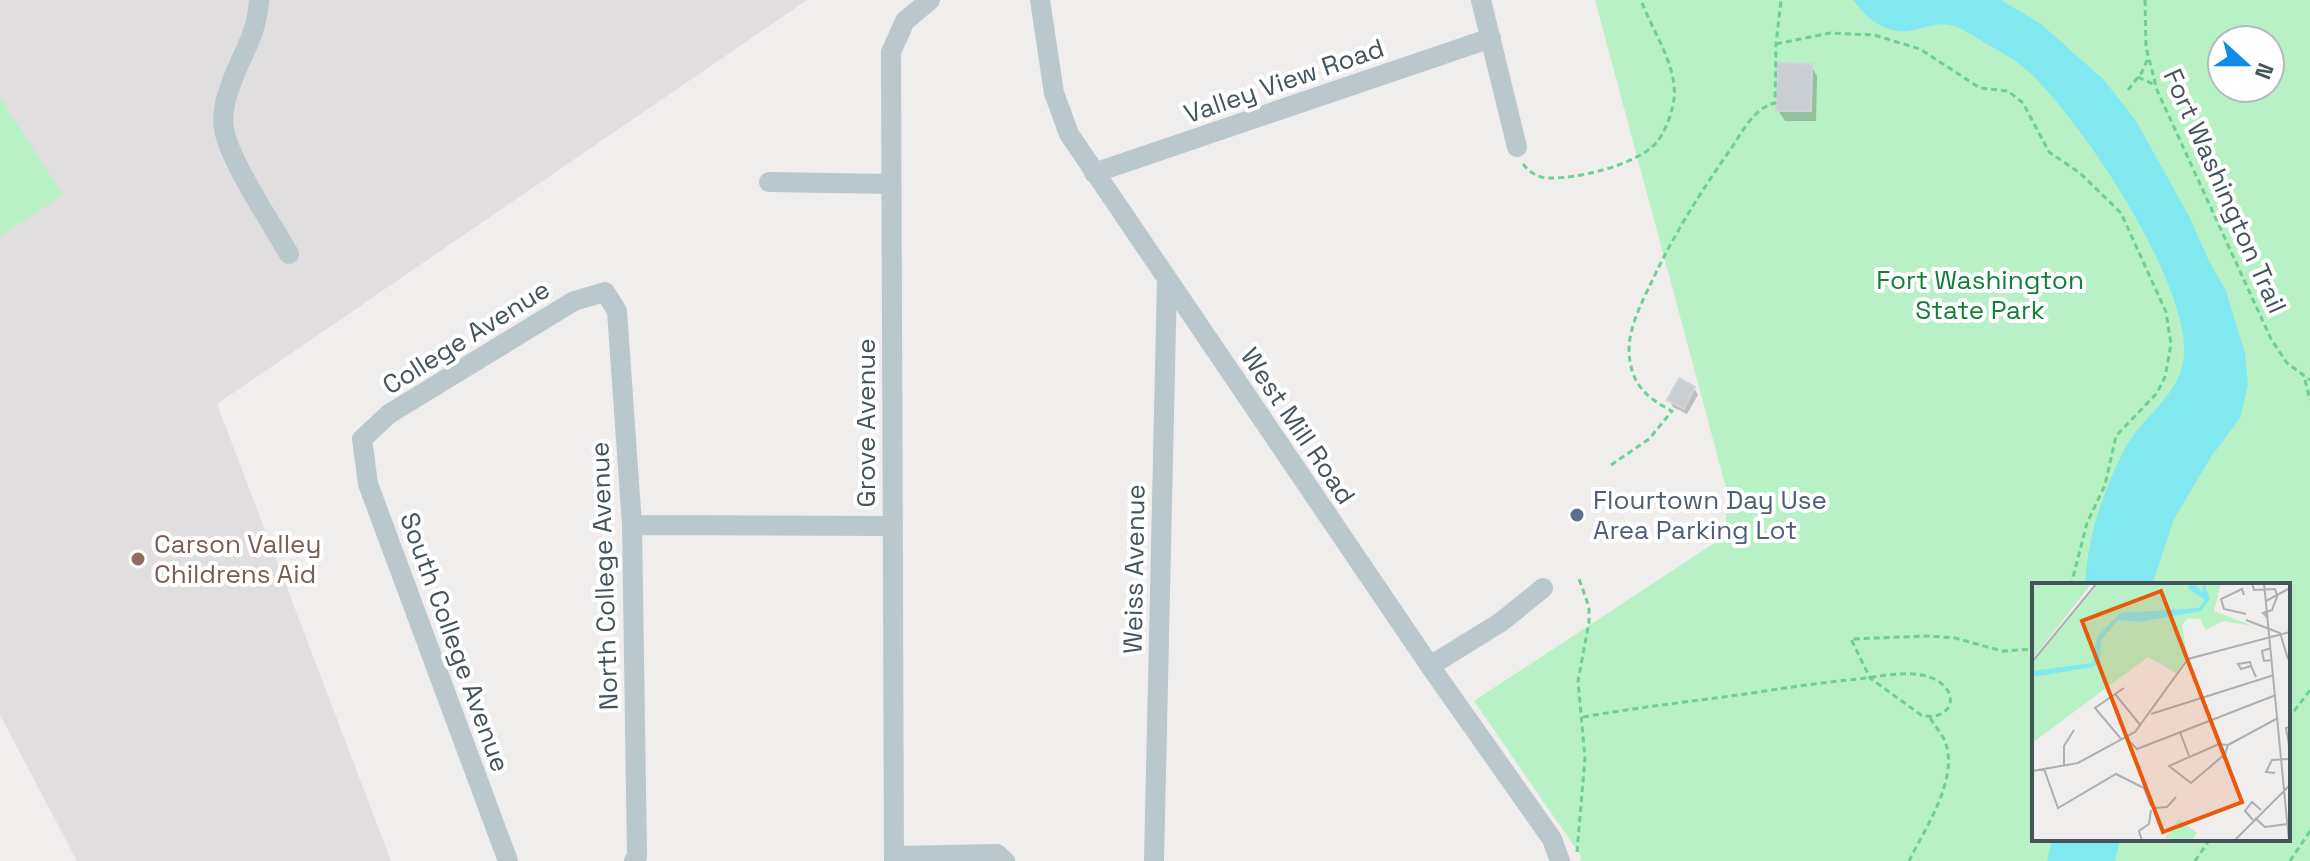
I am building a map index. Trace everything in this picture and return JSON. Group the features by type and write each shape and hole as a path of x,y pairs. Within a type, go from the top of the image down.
{"street":[{"path":"275,0 259,0 258,19 250,44 230,85 224,106 224,129 231,151 289,254"},
{"name":"Grove Avenue","path":"894,858 891,52 905,21 930,0"},
{"name":"West Mill Road","path":"1040,0 1060,115 1094,173 1430,666 1552,839 1560,861"},
{"path":"1481,0 1517,147"},
{"name":"Valley View Road","path":"1094,173 1491,38"},
{"path":"769,182 891,184"},
{"name":"Weiss Avenue","path":"1154,861 1167,279"},
{"name":"College Avenue","path":"362,439 389,414 574,301 605,292"},
{"name":"North College Avenue","path":"605,292 617,311 632,525 637,856 634,861"},
{"name":"South College Avenue","path":"362,439 368,484 508,861"},
{"path":"632,525 893,526"},
{"path":"1430,666 1501,622 1543,588"},
{"path":"894,858 997,854 1005,861"}],"path":[{"path":"1517,147 1525,167 1534,175 1548,178 1589,172 1634,160 1658,142 1673,109 1675,81 1641,0"},
{"path":"1672,411 1646,396 1635,379 1629,350 1635,321 1668,247 1697,197 1759,111 1767,104 1775,103 1776,44 1781,0"},
{"name":"Fort Washington Trail","path":"2145,0 2148,58 2156,85 2267,330 2287,363 2304,378"},
{"path":"1776,44 1830,33 1874,35 1920,49 1980,88 2008,91 2023,103 2049,152 2080,173 2121,213 2166,312 2171,344 2165,377 2157,393 2116,436 2105,485 2087,523 2072,583"},
{"path":"2128,90 2148,58"},
{"path":"2138,77 2156,85"},
{"path":"2304,378 2310,380"},
{"path":"2304,378 2310,400"},
{"path":"1611,465 1649,439 1675,405"},
{"path":"1577,860 1585,758 1578,681 1589,622 1589,607 1578,576"},
{"path":"1583,717 1645,706 1870,678 1896,674 1922,675 1942,684 1950,693 1950,701 1947,710 1940,716 1930,717 1910,708 1870,678 1851,639 1928,636 1955,638 2002,651 2032,649"},
{"path":"2290,716 2310,690"},
{"path":"1909,861 1939,802 1947,763 1946,743 1930,717"},
{"path":"2290,861 2310,831"},
{"path":"2195,861 2209,841"}],"shaded area":[{"name":"Carson Valley Childrens Aid","path":"0,0 807,0 217,404 391,861 77,861 0,715"}],"green space":[{"name":"Fort Washington State Park","path":"1595,0 2310,0 2310,861 1580,861 1581,856 1474,701 1725,536 1728,495"},
{"path":"0,97 63,195 0,236"}],"water":[{"path":"1853,0 2001,0 2041,24 2104,80 2136,121 2189,216 2226,291 2245,353 2248,385 2240,418 2211,457 2174,519 2153,583 2085,583 2093,533 2115,468 2131,438 2171,390 2183,362 2179,315 2148,239 2075,125 2023,67 1954,26 1939,24 1908,31 1891,30 1864,12"},
{"path":"2052,841 2120,841 2115,861 2047,861"}],"building":[{"path":"1777,63 1812,64 1811,111 1776,111"},
{"path":"1679,378 1695,387 1684,409 1667,400"}],"place":[{"name":"Flourtown Day Use Area Parking Lot","path":"1577,515"},
{"name":"Carson Valley Childrens Aid","path":"138,559"}]}
